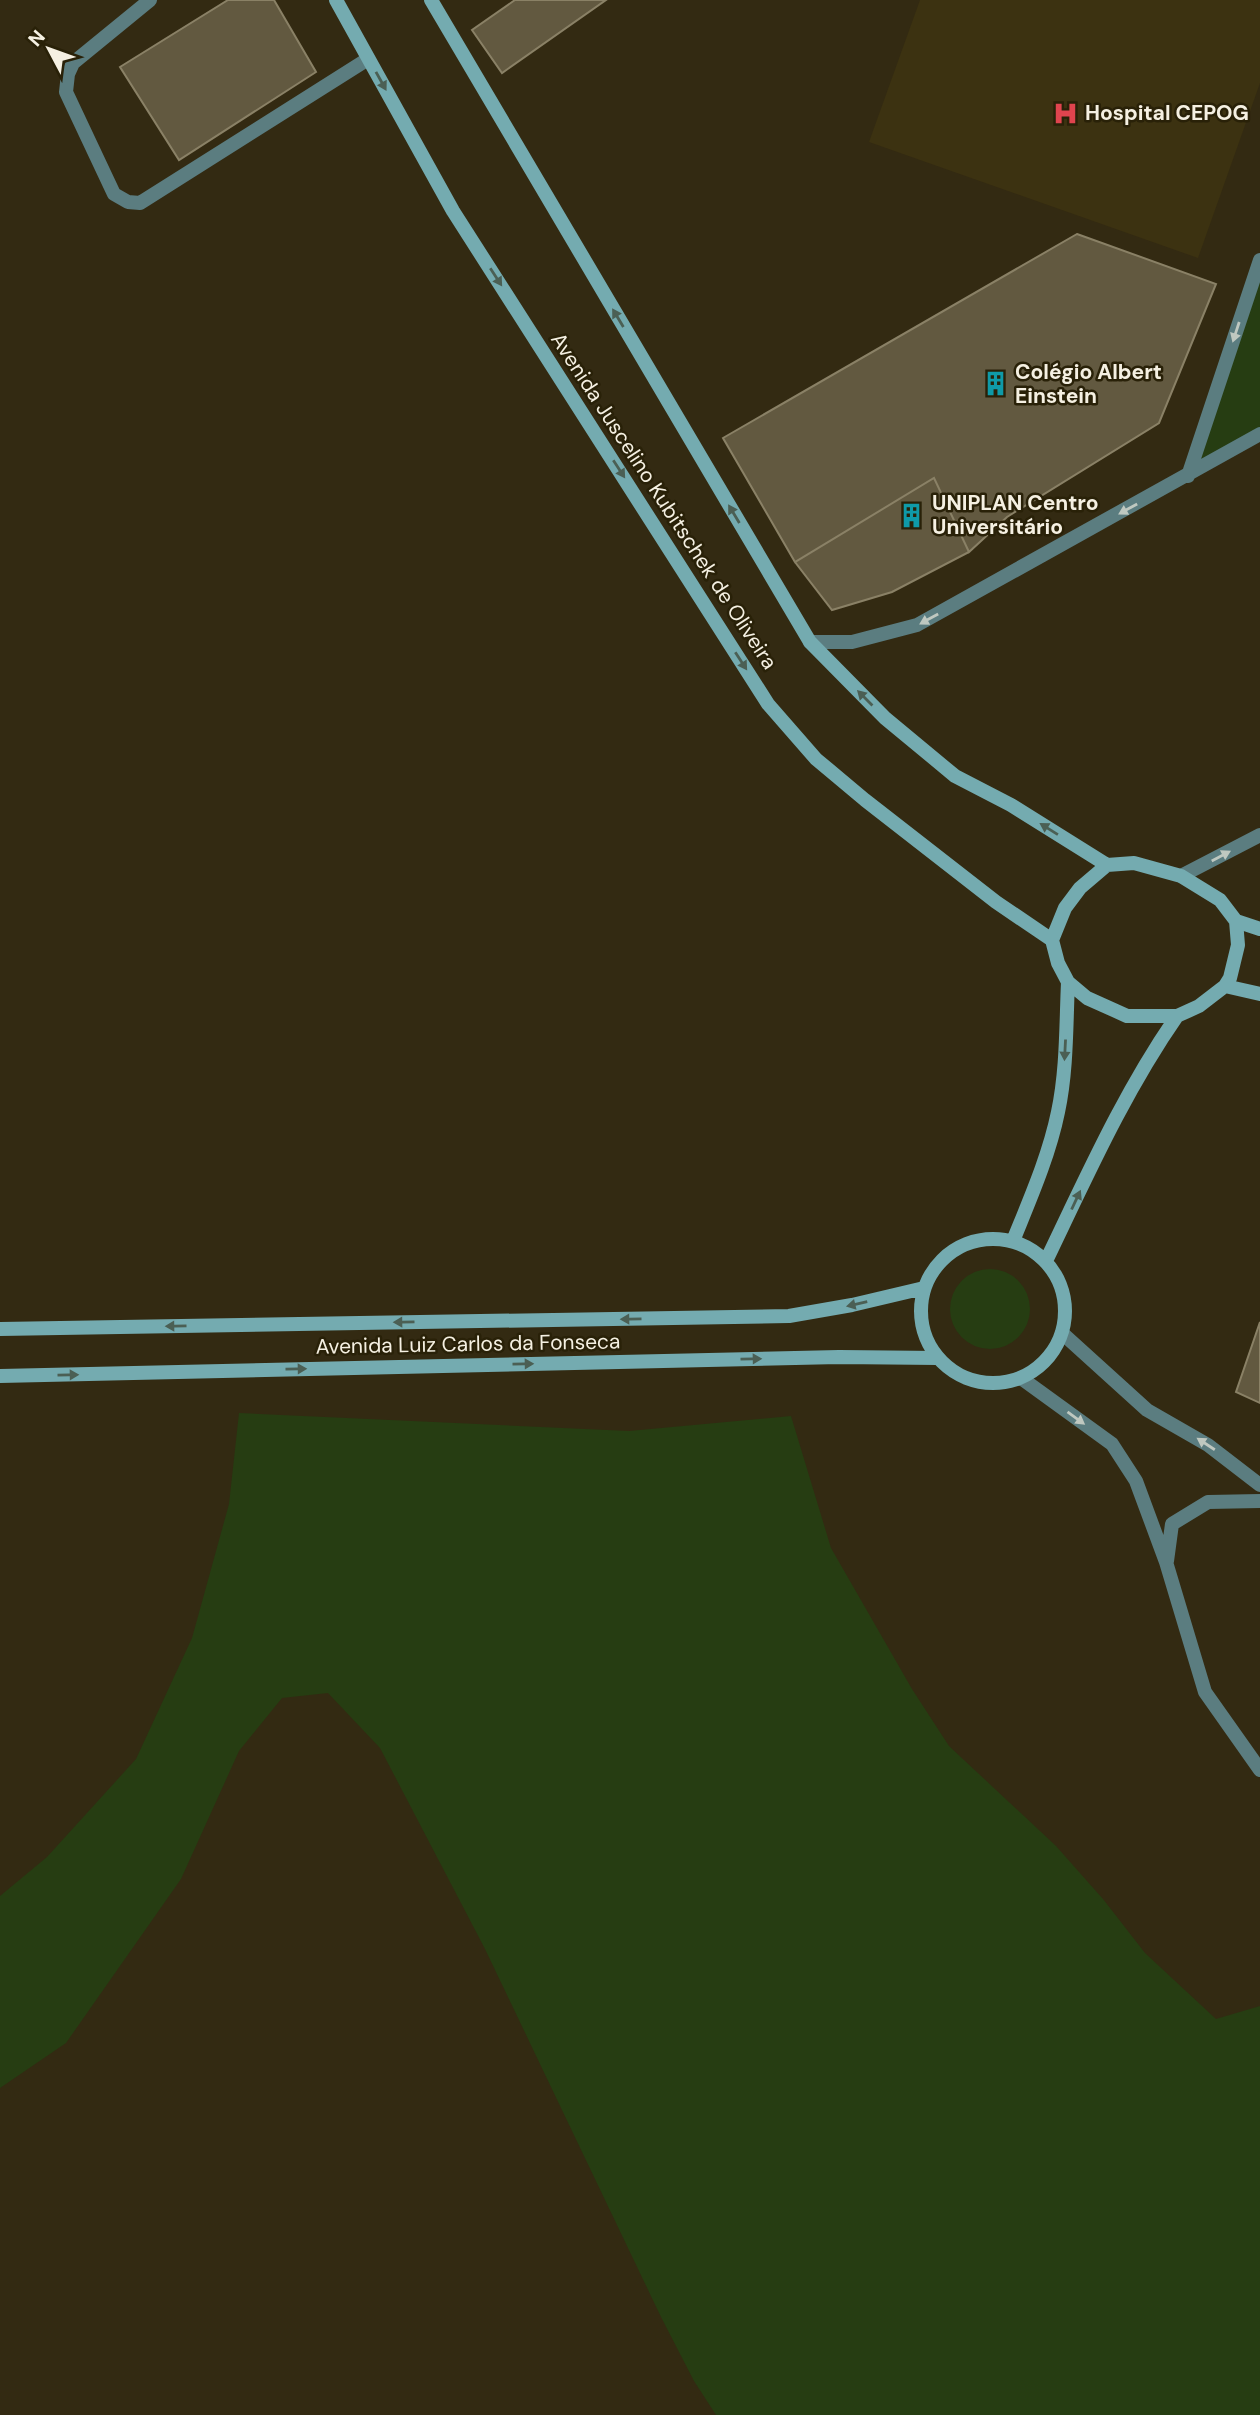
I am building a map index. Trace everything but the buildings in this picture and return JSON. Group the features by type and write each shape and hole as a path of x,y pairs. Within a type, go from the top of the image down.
{"main road":[{"name":"Avenida Juscelino Kubitschek de Oliveira","path":"336,0 453,211 768,704 816,759 865,800 996,902 1052,940"},
{"path":"431,0 810,642 885,718 955,776 1011,805 1107,865"},
{"path":"1134,863 1181,876 1220,900 1236,921 1238,945 1230,978 1225,986 1199,1006 1177,1016 1127,1016 1087,998 1068,982 1058,963 1052,940 1065,908 1080,888 1107,865 1134,863"},
{"path":"1236,921 1260,929"},
{"path":"1013,1241 1039,1175 1058,1113 1068,982"},
{"path":"1225,986 1260,993"},
{"path":"1046,1261 1114,1122 1154,1049 1177,1016"},
{"path":"991,1238 1013,1241 1031,1249 1046,1261 1057,1277 1064,1295 1066,1314 1062,1333 1053,1352 1039,1368 1021,1378 998,1384 976,1382 954,1373 938,1358 925,1337 920,1313 924,1288 934,1268 950,1253 969,1242 991,1238"},
{"name":"Avenida Luiz Carlos da Fonseca","path":"0,1329 789,1316 924,1288"},
{"name":"Avenida Luiz Carlos da Fonseca","path":"0,1376 839,1357 938,1358"}],"street":[{"path":"150,0 73,63 68,74 66,92 114,194 128,202 140,203 368,59"},
{"path":"1188,475 1259,267"},
{"path":"810,642 852,642 917,625 1260,434"},
{"path":"1181,876 1260,835"},
{"path":"1062,1333 1147,1410 1208,1445 1260,1485"},
{"path":"1021,1378 1112,1444 1136,1481 1167,1562 1205,1692 1260,1770"},
{"path":"1167,1562 1172,1524 1208,1502 1260,1502"}],"shaded area":[{"name":"Hospital CEPOG","path":"920,0 1260,0 1260,83 1198,258 869,142"}],"green space":[{"path":"1260,274 1260,434 1188,476"},
{"path":"990,1269 1005,1272 1018,1281 1027,1294 1030,1309 1027,1324 1018,1337 1005,1346 990,1349 975,1346 962,1337 953,1324 950,1309 953,1294 962,1281 975,1272"},
{"path":"239,1413 629,1431 791,1416 831,1548 912,1689 949,1746 1056,1846 1103,1899 1145,1953 1216,2019 1260,2006 1260,2415 716,2415 694,2381 661,2317 485,1949 380,1748 328,1693 282,1698 239,1751 181,1879 66,2043 0,2088 0,1896 47,1857 136,1759 192,1638 229,1504"}],"place":[{"name":"Hospital CEPOG","path":"1065,113"},
{"name":"Colégio Albert Einstein","path":"995,384"},
{"name":"UNIPLAN Centro Universitário","path":"912,515"}]}
